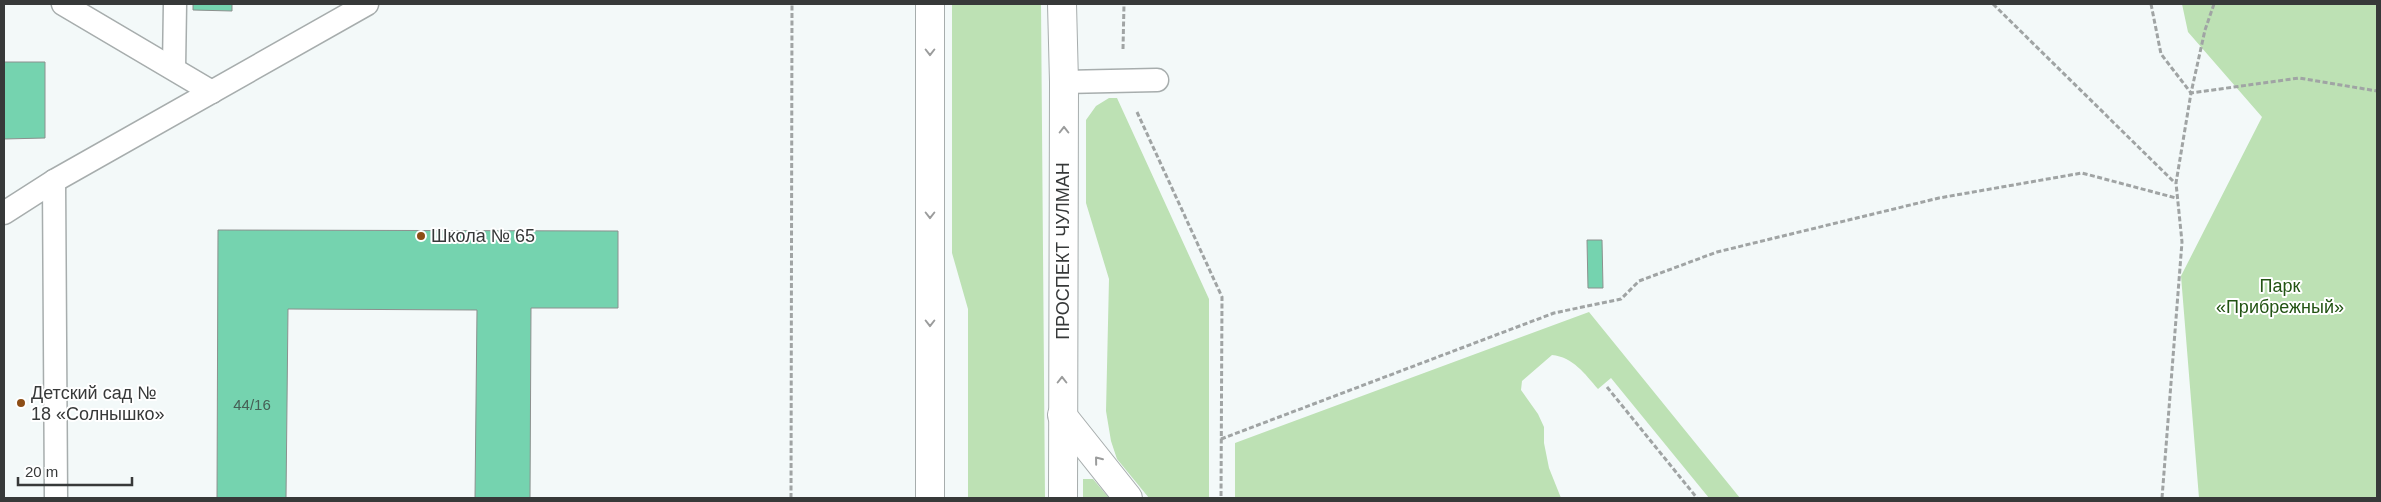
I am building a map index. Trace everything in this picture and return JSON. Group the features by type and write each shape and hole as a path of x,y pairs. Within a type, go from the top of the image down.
{"main road":[{"path":"930,4 930,498"},
{"name":"ПРОСПЕКТ ЧУЛМАН","path":"1062,4 1064,82 1063,498"},
{"path":"1062,415 1128,498"}],"lane":[{"path":"63,4 212,92"},
{"path":"174,68 175,4"},
{"path":"4,212 54,181 367,4"},
{"path":"1064,82 1157,80"},
{"path":"54,181 56,498"}],"path":[{"path":"791,498 792,4"},
{"path":"1124,4 1123,81 1222,297 1221,498"},
{"path":"1993,4 2176,183"},
{"path":"2150,4 2162,54 2191,93"},
{"path":"2162,498 2182,242 2176,198 2176,183 2191,93 2205,30 2214,4"},
{"path":"2191,93 2299,78 2377,91"},
{"path":"1221,439 1554,313 1621,299 1639,281 1717,252 1939,198 2082,173 2176,198"},
{"path":"1607,387 1697,498"}],"green space":[{"path":"952,4 1041,4 1045,498 968,498 968,309 952,253"},
{"name":"Парк «Прибрежный»","path":"2182,4 2377,4 2377,498 2199,498 2181,276 2262,117 2188,32"},
{"path":"1109,98 1117,98 1209,299 1209,498 1149,498 1117,459 1111,441 1106,411 1109,279 1086,203 1086,120 1096,106"},
{"path":"1589,312 1740,498 1709,498 1611,378 1598,389 1572,363 1559,356 1552,355 1522,381 1521,390 1538,414 1544,427 1544,443 1549,468 1561,498 1235,498 1235,443"},
{"path":"1083,479 1093,479 1109,498 1083,498"}],"building":[{"path":"193,4 232,4 232,11 193,10"},
{"path":"4,62 45,62 45,138 4,139"},
{"path":"218,230 618,231 618,308 531,308 530,498 475,498 477,310 288,309 286,498 217,498"},
{"path":"1587,240 1602,240 1603,288 1588,288"}],"place":[{"name":"Школа № 65","path":"421,236"},
{"name":"Детский сад № 18 «Солнышко»","path":"21,403"}]}
